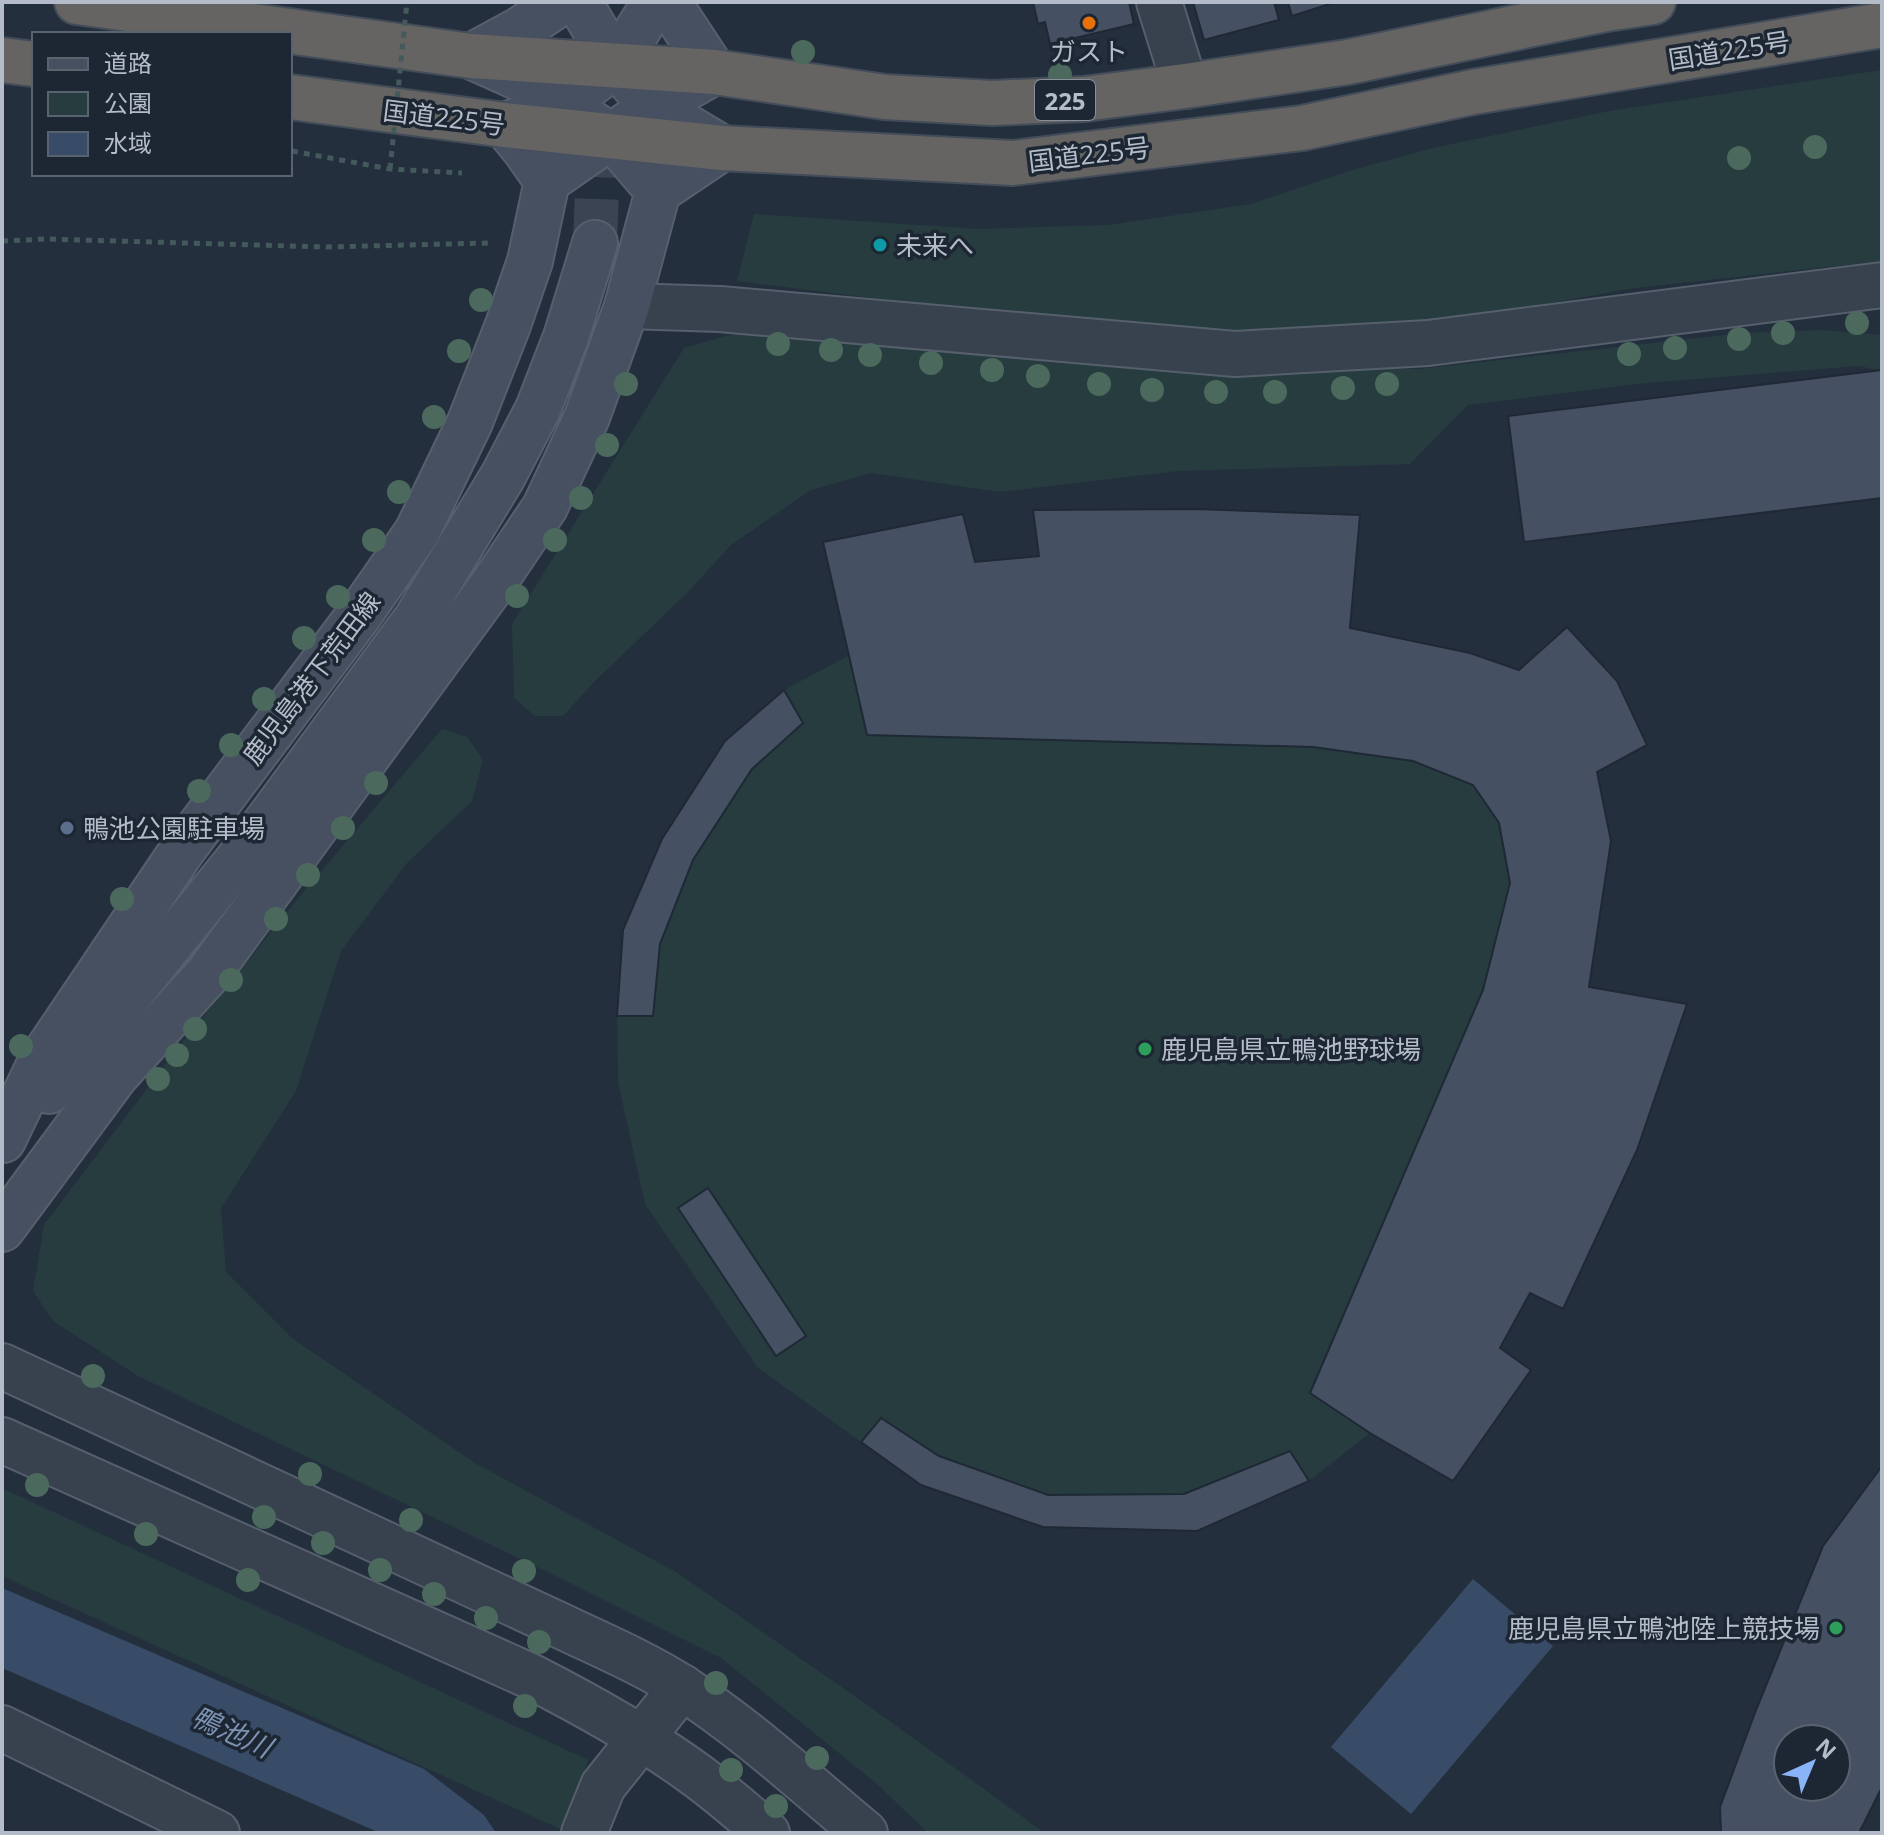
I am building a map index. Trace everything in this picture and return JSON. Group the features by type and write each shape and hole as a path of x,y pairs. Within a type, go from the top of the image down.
{"highway":[{"name":"225","path":"77,2 471,56 714,72 885,97 992,103 1084,99 1348,62 1604,6 1653,2"},
{"name":"国道225号","path":"292,97 505,125 722,148 1013,163 1302,128 1473,92 1882,25"},
{"path":"2,60 32,64"}],"main road":[{"path":"471,56 521,29 561,2"},
{"path":"471,56 531,83 611,136 658,191 722,148 653,107 616,65 579,2"},
{"path":"655,2 616,65 563,104 505,125 547,181 653,107 714,72 668,2"},
{"name":"鹿児島港下荒田線","path":"3,1140 43,1057 183,849 359,615 417,532 470,422 508,325 530,261 547,181"},
{"name":"鹿児島港下荒田線","path":"2,1229 116,1075 208,974 494,583 545,507 587,417 627,306 658,191"},
{"name":"鹿児島港下荒田線","path":"3,1140 63,1077 246,850 417,618 503,476 538,409 561,352 595,243"},
{"name":"鹿児島港下荒田線","path":"116,1075 246,850"}],"street":[{"path":"1159,2 1185,86"},
{"path":"627,306 720,309 1235,354 1428,343 1882,285"},
{"path":"2,1366 621,1654 682,1687 738,1728 865,1833"},
{"path":"2,1440 530,1676 642,1738 697,1775 767,1833"},
{"path":"584,1833 603,1786 682,1687"},
{"path":"2,1728 217,1833"}],"path":[{"path":"390,169 407,2"},
{"path":"292,151 390,169 462,173"},
{"path":"2,241 46,239 326,247 489,243"}],"green space":[{"path":"1882,70 1882,261 1635,288 1426,325 1227,339 737,281 754,214 979,229 1108,225 1251,204 1352,170 1433,148 1609,111"},
{"path":"746,330 1151,363 1419,369 1743,333 1820,330 1882,335 1882,371 1859,366 1646,383 1468,405 1410,464 1178,471 999,492 872,473 811,490 732,544 563,716 535,716 514,698 512,624 684,348"},
{"name":"鹿児島県立鴨池野球場","path":"1196,509 1360,515 1350,628 1470,653 1519,670 1567,627 1617,681 1647,745 1597,772 1611,841 1589,987 1687,1004 1637,1150 1563,1309 1529,1293 1500,1348 1531,1370 1453,1481 1370,1433 1309,1481 1197,1531 1043,1527 921,1485 758,1368 645,1204 618,1082 617,1016 623,930 662,839 725,741 784,690 848,656 823,542 963,514 976,562 1039,556 1033,510"},
{"path":"442,729 467,737 483,760 472,801 407,863 341,951 296,1091 221,1208 226,1272 292,1338 475,1463 676,1572 1045,1833 928,1833 876,1783 721,1658 138,1376 53,1321 33,1291 44,1225 180,1045 300,896"},
{"path":"2,1488 588,1760 567,1832 2,1576"}],"water":[{"path":"1473,1579 1553,1646 1411,1814 1331,1747"},
{"name":"鴨池川","path":"2,1588 424,1769 484,1815 496,1833 380,1833 2,1668"}],"building":[{"name":"ガスト","path":"1033,2 1129,2 1134,24 1050,44 1045,22 1038,24"},
{"path":"1193,2 1274,2 1279,20 1204,40"},
{"path":"1288,2 1336,2 1292,16"},
{"path":"1882,370 1882,498 1524,542 1508,416"},
{"path":"1196,509 1360,515 1350,628 1470,653 1519,670 1567,627 1617,681 1647,745 1597,772 1611,841 1589,987 1687,1004 1637,1150 1563,1309 1530,1293 1500,1348 1531,1370 1453,1481 1370,1433 1310,1393 1483,990 1510,883 1499,823 1473,785 1413,761 1313,747 867,735 823,542 963,514 975,562 1039,556 1033,510"},
{"path":"784,690 803,723 752,769 693,860 660,944 653,1016 617,1016 623,930 662,839 725,741"},
{"path":"708,1188 806,1336 776,1356 678,1208"},
{"path":"881,1418 939,1456 1048,1495 1184,1494 1290,1451 1309,1481 1197,1531 1043,1527 921,1485 861,1442"},
{"name":"鹿児島県立鴨池陸上競技場","path":"1882,1466 1882,1787 1859,1833 1721,1833 1720,1807 1823,1546"}],"tunnel":[{"path":"595,243 600,112"}],"place":[{"name":"ガスト","path":"1089,23"},
{"name":"未来へ","path":"880,245"},
{"name":"鴨池公園駐車場","path":"67,828"},
{"name":"鹿児島県立鴨池野球場","path":"1145,1049"},
{"name":"鹿児島県立鴨池陸上競技場","path":"1836,1628"}]}
